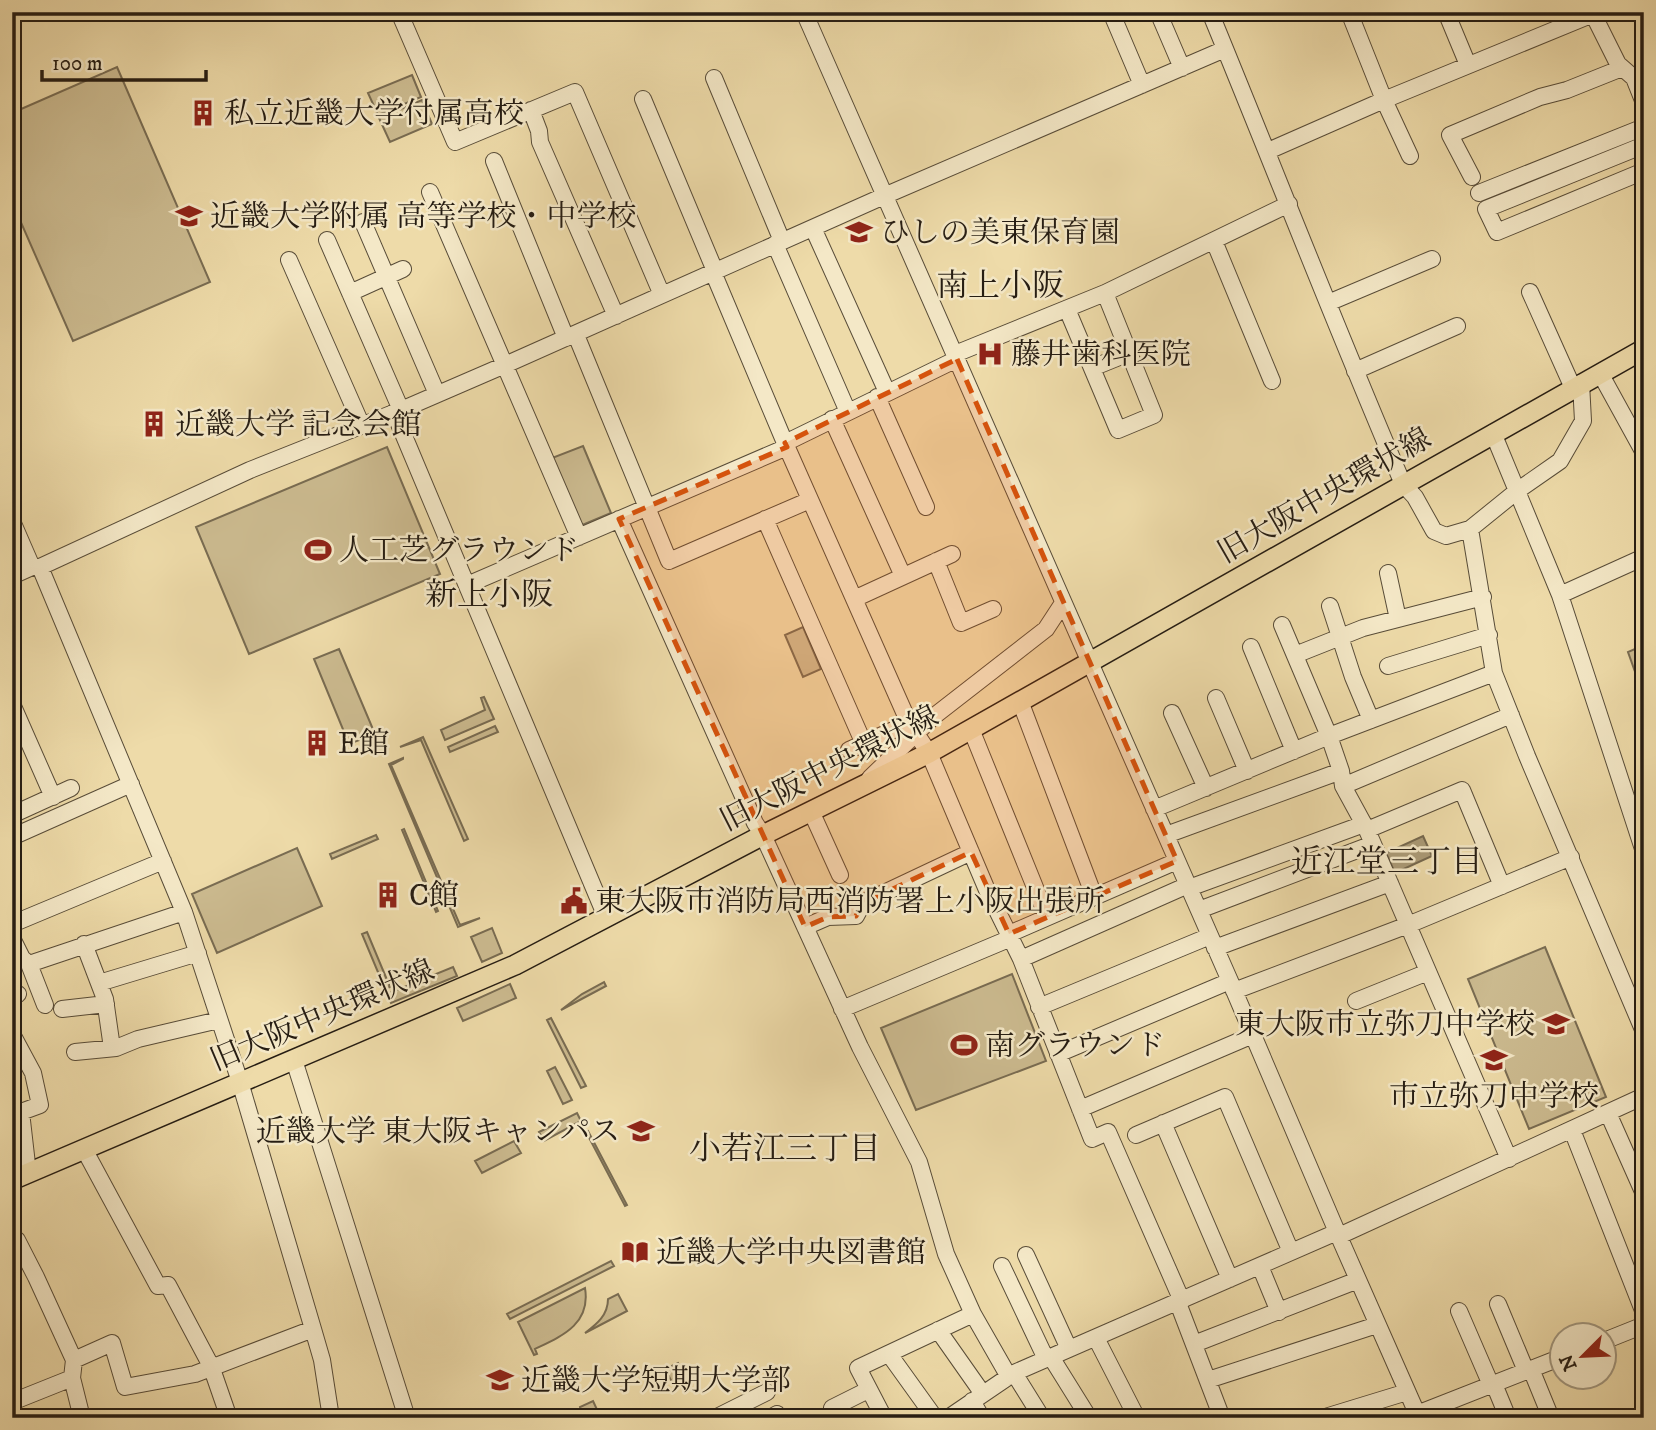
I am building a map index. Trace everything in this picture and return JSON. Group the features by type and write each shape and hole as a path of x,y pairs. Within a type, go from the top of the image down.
{"main road":[{"name":"旧大阪中央環状線","path":"20,1176 514,965 763,835 929,753 1644,349"}],"street":[{"path":"399,12 455,142 575,92 662,295"},
{"path":"804,12 1189,887 1418,1416 1548,1363"},
{"path":"1111,12 1142,85"},
{"path":"1158,12 1182,68"},
{"path":"1210,12 1403,484 1415,497 1434,531 1446,536 1470,529 1560,461 1583,421 1577,386 1530,292"},
{"path":"1349,12 1410,156"},
{"path":"1446,12 1468,65"},
{"path":"1268,151 1595,13 1633,73 1644,103"},
{"path":"12,576 239,474 505,365 884,196 1225,49"},
{"path":"1472,177 1450,135 1540,97 1633,73"},
{"path":"714,78 848,412"},
{"path":"643,99 810,500 913,729 929,753 1021,959 1092,1139 1108,1132 1180,1302 1222,1418"},
{"path":"531,110 540,142 617,316"},
{"path":"1479,193 1644,127"},
{"path":"1644,145 1486,209 1497,232 1644,171"},
{"path":"494,160 669,561 810,500"},
{"path":"430,192 579,537"},
{"path":"467,585 786,445 956,357 1105,293 1289,204"},
{"path":"363,222 437,394"},
{"path":"813,228 926,508"},
{"path":"327,240 606,917"},
{"path":"1214,240 1272,381"},
{"path":"1328,303 1432,259"},
{"path":"289,260 362,425"},
{"path":"350,293 403,269"},
{"path":"1067,309 1118,430 1154,415 1105,293"},
{"path":"1355,371 1457,326"},
{"path":"1092,368 1129,353"},
{"path":"1600,373 1644,453"},
{"path":"832,419 903,576"},
{"path":"1493,433 1560,595 1644,852"},
{"path":"619,519 755,823 763,835 842,1009 919,1162 946,1254 972,1314 1042,1418"},
{"path":"765,520 857,747 913,729 933,717 1046,629 1063,603"},
{"path":"12,521 36,567 131,783 184,912 240,1082 313,1329 322,1360 331,1418"},
{"path":"1470,529 1494,673 1644,1032"},
{"path":"854,598 952,554"},
{"path":"1560,595 1644,557"},
{"path":"936,561 961,623 993,609"},
{"path":"1388,573 1398,619"},
{"path":"1295,655 1363,628 1483,597"},
{"path":"1330,606 1353,677 1371,720"},
{"path":"1282,625 1329,736 1352,806 1368,833 1509,1159"},
{"path":"1388,666 1489,635"},
{"path":"1251,647 1294,751"},
{"path":"1154,809 1329,736 1494,673"},
{"path":"1216,698 1247,771"},
{"path":"1020,701 1094,896"},
{"path":"12,706 53,797"},
{"path":"1172,713 1206,788"},
{"path":"1166,835 1342,779 1511,715"},
{"path":"861,787 913,729"},
{"path":"971,729 1047,917"},
{"path":"12,836 131,783"},
{"path":"12,810 14,814 71,789"},
{"path":"1199,910 1462,790 1502,886"},
{"path":"811,811 840,875"},
{"path":"1021,959 1189,887 1368,833"},
{"path":"805,927 828,917 856,916 863,903 971,852"},
{"path":"1058,1054 1232,986 1408,925 1571,857"},
{"path":"12,924 163,861"},
{"path":"842,1009 1177,861"},
{"path":"1040,1007 1213,942 1390,883"},
{"path":"21,961 184,912"},
{"path":"12,938 45,1005"},
{"path":"84,944 106,1004 113,1048"},
{"path":"99,982 198,953"},
{"path":"1356,1001 1428,972"},
{"path":"62,1009 106,1004"},
{"path":"75,1052 113,1048 138,1039 219,1020"},
{"path":"12,1034 33,1073 40,1105 21,1112 20,1176"},
{"path":"1080,1109 1253,1035"},
{"path":"293,1060 407,1418"},
{"path":"948,1418 1011,1375 1509,1159 1644,1096"},
{"path":"1136,1135 1225,1097 1291,1252"},
{"path":"1608,1113 1644,1194"},
{"path":"1163,1123 1230,1279"},
{"path":"1572,1130 1644,1313"},
{"path":"84,1149 159,1286 168,1285 211,1366 229,1418"},
{"path":"12,1236 17,1240 36,1277 74,1360 72,1378 82,1418"},
{"path":"1026,1255 1069,1349"},
{"path":"1002,1266 1049,1358 1088,1418"},
{"path":"1259,1266 1279,1311"},
{"path":"1011,1285 1034,1275"},
{"path":"1194,1344 1358,1280"},
{"path":"1498,1304 1551,1418"},
{"path":"1458,1311 1508,1418"},
{"path":"884,1418 858,1368 972,1314"},
{"path":"1208,1380 1377,1325"},
{"path":"1618,1335 1644,1325"},
{"path":"74,1360 112,1343 125,1387 195,1374 313,1329"},
{"path":"938,1330 977,1398 982,1418"},
{"path":"1096,1338 1137,1418"},
{"path":"889,1354 935,1418"},
{"path":"12,1402 72,1378"},
{"path":"837,1418 832,1408 869,1390"},
{"path":"715,1418 767,1392"},
{"path":"1322,1418 1407,1392"},
{"path":"770,1418 777,1414 779,1418"}],"highlighted area":[{"path":"957,359 1177,861 1009,934 971,852 863,903 856,916 828,917 805,927 619,519 787,447 785,443"}],"shaded area":[{"path":"117,67 210,282 73,341 12,202 12,113"},
{"path":"412,75 421,97 378,115 368,93"},
{"path":"422,100 432,124 390,142 379,118"},
{"path":"583,446 611,513 580,526 552,458"},
{"name":"人工芝グラウンド","path":"387,447 440,574 249,654 196,527"},
{"path":"803,627 821,669 803,677 785,635"},
{"path":"1644,645 1644,697 1628,652"},
{"path":"339,649 375,734 349,744 314,659"},
{"path":"484,697 494,719 445,740 441,730 485,710 481,698"},
{"path":"495,726 498,732 450,752 448,747"},
{"path":"423,737 468,839 464,841 421,740 400,747"},
{"path":"403,758 391,765 460,925 480,918 458,927 389,764"},
{"path":"404,829 438,911 436,912 402,830"},
{"path":"376,835 378,839 332,859 330,854"},
{"path":"1423,836 1432,856 1395,873 1386,853"},
{"path":"297,848 322,906 217,953 192,894"},
{"path":"492,928 502,953 482,962 471,937"},
{"path":"367,932 390,987 385,989 362,934"},
{"path":"1545,947 1606,1097 1529,1129 1468,979"},
{"path":"453,967 457,976 391,1003 387,994"},
{"name":"南グラウンド","path":"1012,974 1046,1061 916,1110 881,1028"},
{"path":"604,982 606,986 561,1010 582,994"},
{"path":"510,984 516,998 463,1021 457,1008"},
{"path":"551,1018 586,1086 581,1088 547,1020"},
{"path":"555,1067 572,1100 563,1104 547,1071"},
{"path":"577,1113 581,1121 544,1141 539,1132"},
{"path":"588,1131 627,1205 625,1206 586,1132"},
{"path":"514,1141 521,1153 482,1173 475,1161"},
{"path":"611,1261 614,1266 510,1319 507,1314"},
{"path":"585,1288 584,1311 579,1320 555,1339 535,1349 537,1354 534,1355 518,1322"},
{"path":"618,1294 627,1311 585,1333 598,1323 608,1305 608,1299"},
{"path":"678,1363 687,1382 680,1376 674,1379 677,1385 674,1386 665,1369"},
{"path":"593,1401 599,1414 593,1418 583,1418 580,1407"}],"place":[{"name":"私立近畿大学付属高校","path":"203,113"},
{"name":"近畿大学附属 高等学校・中学校","path":"189,216"},
{"name":"ひしの美東保育園","path":"859,232"},
{"name":"藤井歯科医院","path":"990,354"},
{"name":"近畿大学 記念会館","path":"154,424"},
{"name":"人工芝グラウンド","path":"318,550"},
{"name":"E館","path":"317,743"},
{"name":"C館","path":"388,895"},
{"name":"東大阪市消防局西消防署上小阪出張所","path":"574,901"},
{"name":"東大阪市立弥刀中学校","path":"1556,1024"},
{"name":"南グラウンド","path":"964,1045"},
{"name":"市立弥刀中学校","path":"1494,1060"},
{"name":"近畿大学 東大阪キャンパス","path":"641,1131"},
{"name":"近畿大学中央図書館","path":"635,1252"},
{"name":"近畿大学短期大学部","path":"500,1380"}],"district":[{"name":"南上小阪","path":"1000,285"},
{"name":"新上小阪","path":"489,594"},
{"name":"近江堂三丁目","path":"1387,861"},
{"name":"小若江三丁目","path":"785,1148"}]}
